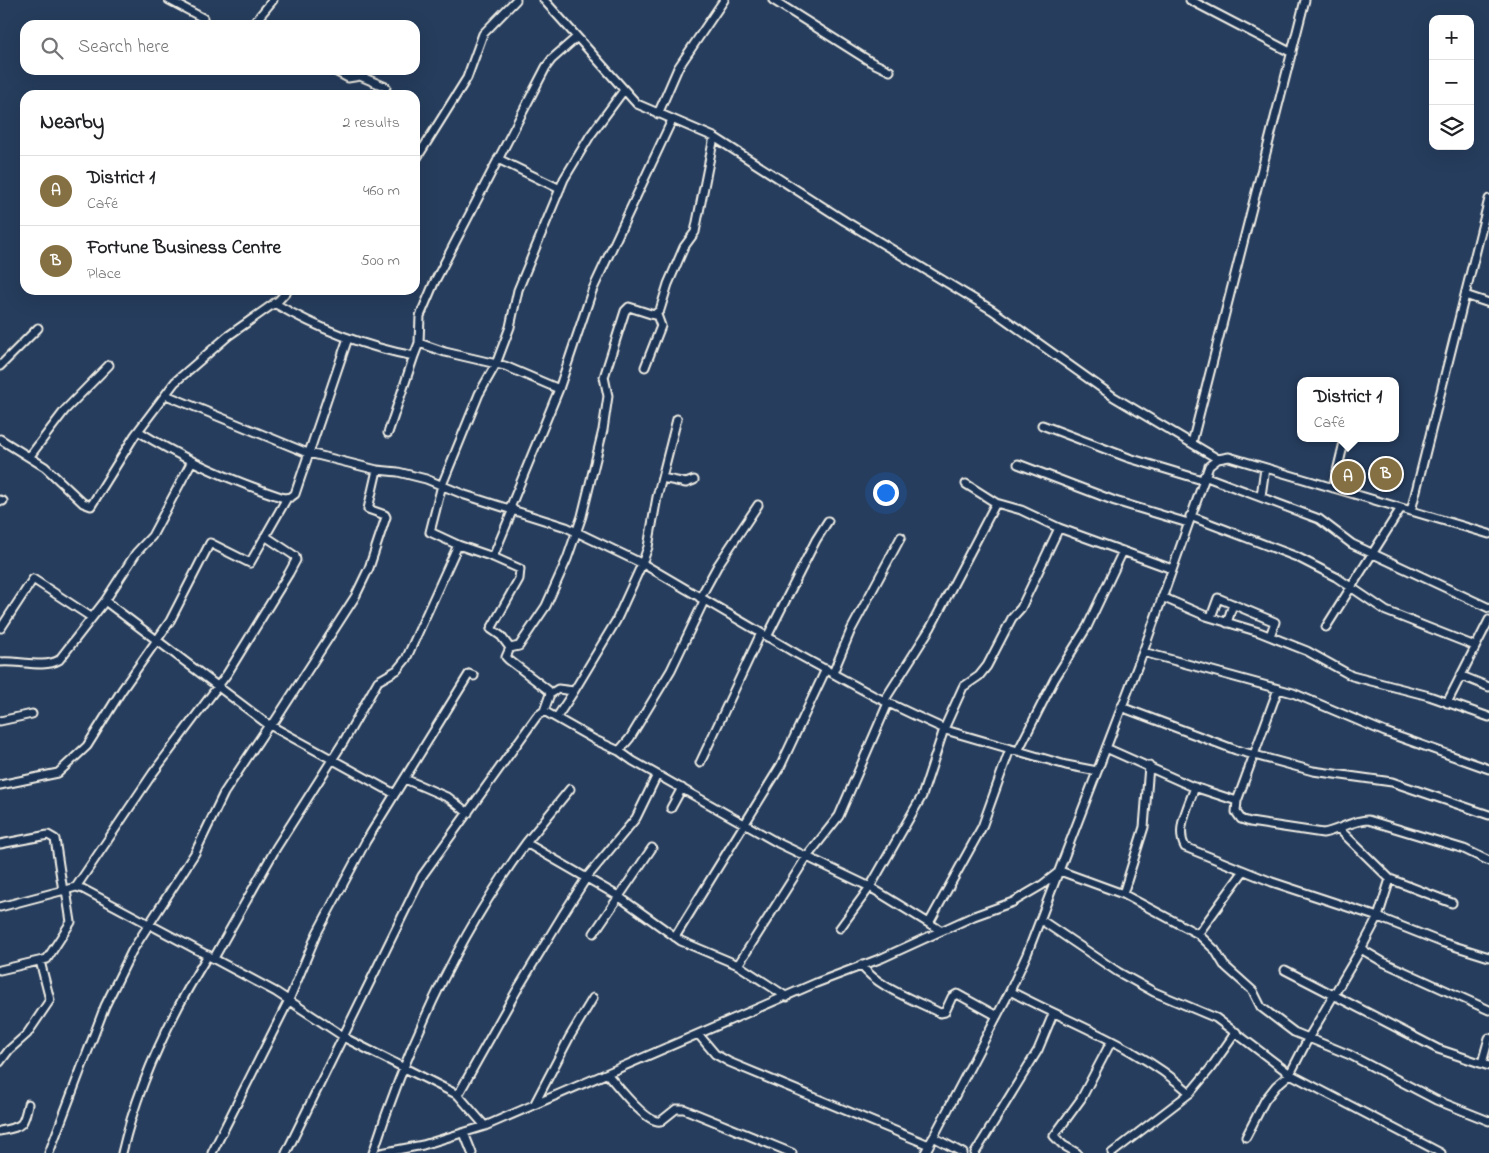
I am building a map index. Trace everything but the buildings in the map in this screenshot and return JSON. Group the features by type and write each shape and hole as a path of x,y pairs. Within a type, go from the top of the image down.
{"street":[{"path":"168,0 203,18"},
{"path":"256,20 273,0"},
{"path":"420,153 467,78 483,34 516,0"},
{"path":"544,0 637,104 714,137 845,221 992,310 1114,396 1218,459"},
{"path":"658,114 678,68 724,0"},
{"path":"773,0 871,62 890,71"},
{"path":"1190,0 1292,53"},
{"path":"1192,444 1305,0"},
{"path":"388,433 419,343 418,325 431,289 546,67 552,59 577,37"},
{"path":"342,75 348,78 360,76 386,87"},
{"path":"550,694 506,657 510,648 507,641 491,629 521,572 520,569 493,557 458,546 430,532 442,485 482,386 496,364 510,327 518,290 560,190 572,164 624,90"},
{"path":"493,557 559,389 592,291 672,120"},
{"path":"645,367 661,326 657,315 684,247 695,232 714,137"},
{"path":"498,159 560,190"},
{"path":"1411,510 1489,199"},
{"path":"0,439 30,456 83,503 91,506 138,431 175,382 228,336 283,295"},
{"path":"1465,295 1489,303"},
{"path":"274,303 304,319 348,338 414,356"},
{"path":"510,648 519,646 546,606 576,532 592,482 602,438 608,396 604,377 625,311 629,307 657,315"},
{"path":"0,366 38,328"},
{"path":"0,785 58,773 87,746 122,690 170,621 210,543 250,563 286,498 295,494 311,454 348,338"},
{"path":"419,343 446,352 496,364 559,389"},
{"path":"30,456 65,410 109,365"},
{"path":"166,395 311,454 377,470 398,472 442,485 490,504 511,508 576,532 642,564 702,600 886,702 944,729 1066,765 1097,770"},
{"path":"557,717 616,621 642,564 648,547 662,478 677,419"},
{"path":"1042,425 1129,458 1260,496 1319,519 1352,544 1489,608"},
{"path":"138,431 192,461 234,481 286,498"},
{"path":"1333,488 1344,442"},
{"path":"925,1153 1010,991 1041,920 1142,652 1203,478 1209,466 1218,459 1229,457 1489,534"},
{"path":"0,662 22,661 50,665 59,660 105,601 133,557 158,526 192,461"},
{"path":"1018,464 1115,501 1189,520 1298,556 1386,611 1475,646"},
{"path":"1260,496 1265,468"},
{"path":"49,1153 105,1006 132,951 150,926 195,853 224,793 269,724 275,721 332,633 355,597 369,568 386,517 368,509 377,470"},
{"path":"662,478 686,483 694,480"},
{"path":"966,484 996,503 1020,510 1059,528 1172,568"},
{"path":"738,965 806,858 839,816 886,702 931,627 996,503"},
{"path":"619,751 630,738 670,670 718,565 758,505"},
{"path":"1326,627 1401,508"},
{"path":"700,763 764,635 828,521"},
{"path":"840,928 870,887 922,796 944,729 963,687 979,676 986,666 1008,625 1021,608 1059,528"},
{"path":"0,907 76,887 153,773 216,686 227,674 296,560 295,556 265,536"},
{"path":"833,673 851,630 901,537"},
{"path":"122,1153 136,1107 156,1056 187,989 211,956 332,760 378,681 396,670 406,659 458,546"},
{"path":"1018,751 1054,680 1087,627 1123,551"},
{"path":"1,628 33,579 91,617"},
{"path":"1162,597 1211,618 1270,636 1307,651 1352,676 1429,696 1447,704 1489,717"},
{"path":"1211,618 1218,598 1275,622 1270,636"},
{"path":"105,601 269,724 395,794"},
{"path":"1227,623 1233,604"},
{"path":"1447,704 1489,620"},
{"path":"1481,635 1489,638"},
{"path":"1142,652 1293,693 1385,732 1489,769"},
{"path":"674,937 782,765 826,669"},
{"path":"212,1153 289,1000 317,933 366,841 469,674 474,676"},
{"path":"1462,676 1489,687"},
{"path":"286,1153 422,876 537,716 544,711 550,694 558,689 574,691"},
{"path":"1278,689 1237,801 1236,812 1241,819 1322,833 1339,829 1361,820 1368,820 1464,849 1489,861"},
{"path":"1121,707 1254,756 1313,771 1392,782 1489,815"},
{"path":"544,711 595,740 619,751 657,775 806,858 870,887 940,930"},
{"path":"0,721 32,714"},
{"path":"929,923 982,827 1010,748"},
{"path":"1106,748 1195,787 1237,801"},
{"path":"1123,894 1144,828 1149,766"},
{"path":"458,1095 517,990 587,877 636,818 657,775"},
{"path":"405,779 449,798 468,813"},
{"path":"1195,787 1182,823 1180,839 1190,850 1217,859 1244,872 1378,917 1441,942 1489,956"},
{"path":"672,808 682,788"},
{"path":"374,1153 403,1067 459,947 495,884 570,789"},
{"path":"1339,829 1390,879 1452,903"},
{"path":"0,844 48,835 55,839 71,922 50,956 40,961 0,970"},
{"path":"526,843 618,896 674,937 738,965 787,998"},
{"path":"594,933 652,848"},
{"path":"1060,871 1123,894 1198,934 1215,950 1224,965 1253,991 1261,1007 1283,1025 1396,1078 1436,1100 1489,1121"},
{"path":"381,1153 424,1145 485,1126 608,1075 861,965 882,958 940,930 1012,902 1042,885 1060,871"},
{"path":"1198,934 1244,872"},
{"path":"1246,1137 1265,1100 1276,1086 1290,1074 1309,1036 1361,949 1378,917 1390,879"},
{"path":"76,887 211,956 289,1000 343,1036 458,1095 485,1126"},
{"path":"1041,920 1118,972 1154,992 1216,1018 1290,1074 1441,1153"},
{"path":"1361,949 1383,962 1489,1010"},
{"path":"0,1062 9,1050 27,1034 50,1000 40,961"},
{"path":"861,965 866,972 885,985 940,1013 945,1012 952,997 957,994 996,1016"},
{"path":"1285,970 1438,1049 1485,1064 1489,1038"},
{"path":"1010,991 1111,1042 1172,1076 1190,1093"},
{"path":"534,1105 569,1038 593,998"},
{"path":"975,1153 1038,1050 1053,1014"},
{"path":"1112,1153 1190,1093 1210,1069 1236,1032"},
{"path":"699,1035 715,1054 729,1062 929,1145"},
{"path":"1077,1153 1062,1145 1054,1136 1081,1099 1111,1042"},
{"path":"608,1075 629,1100 652,1120 661,1121 676,1109 684,1109 792,1153"},
{"path":"0,1131 21,1126 24,1122 28,1104"},
{"path":"464,1133 472,1153"},
{"path":"933,1136 964,1153"}],"place":[{"name":"Fortune Business Centre","path":"1386,474"},
{"name":"District 1","path":"1348,477"}]}
